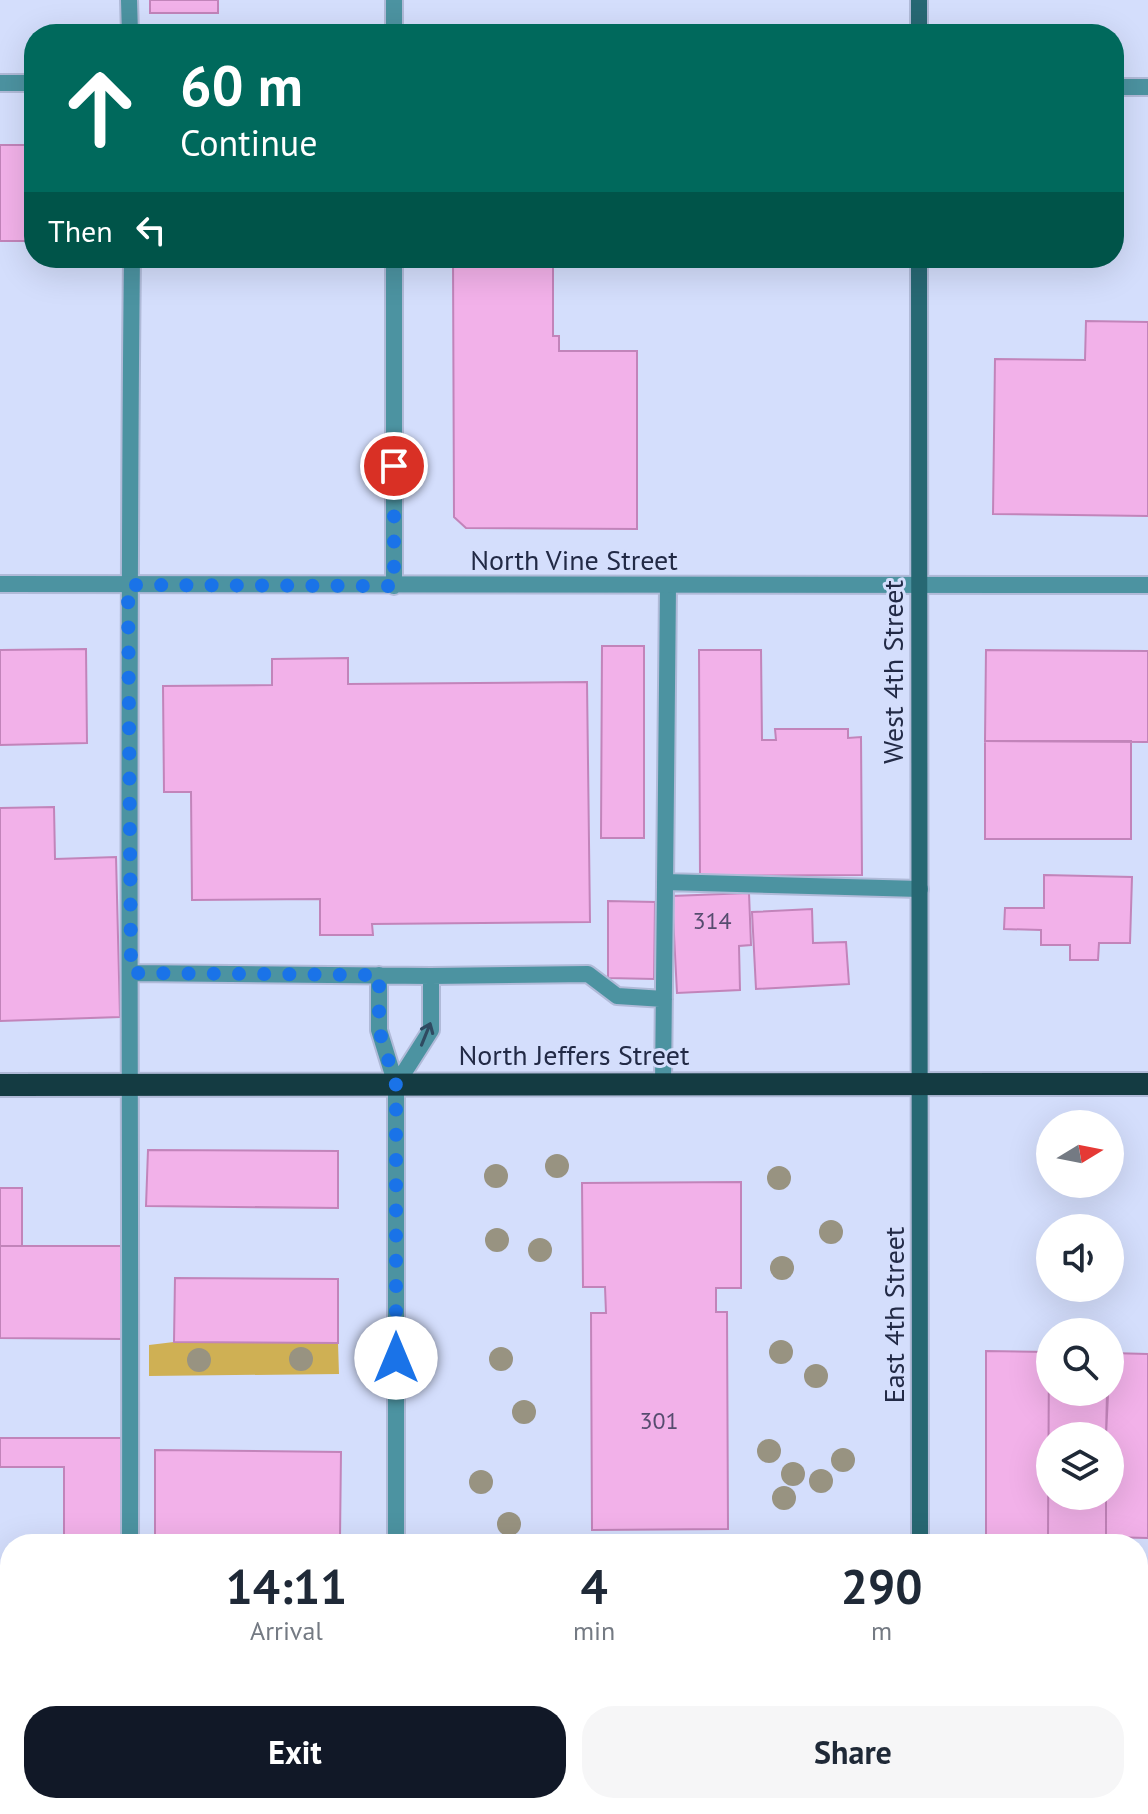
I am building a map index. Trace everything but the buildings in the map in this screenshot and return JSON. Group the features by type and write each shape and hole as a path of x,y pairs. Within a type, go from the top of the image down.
{"highway":[{"name":"North Jeffers Street","path":"0,1085 1148,1084"}],"main road":[{"path":"919,0 919,24"},
{"name":"West 4th Street","path":"919,268 920,1085"},
{"name":"East 4th Street","path":"920,1085 920,1534"}],"street":[{"path":"129,0 130,24"},
{"path":"394,0 394,24"},
{"path":"0,83 24,83"},
{"path":"1124,87 1148,87"},
{"path":"130,1534 128,585 132,268"},
{"path":"394,268 394,586"},
{"name":"North Vine Street","path":"0,584 1148,585"},
{"path":"663,1085 668,586"},
{"path":"665,882 920,889"},
{"path":"131,973 588,974 617,996 664,999"},
{"path":"379,975 379,1030 396,1085 396,1534"},
{"path":"396,1085 431,1030 431,976"}],"shaded area":[{"path":"174,1342 338,1343 339,1374 149,1376 149,1345"}],"route":[{"path":"394,466 394,586 128,585 131,973 379,975 379,1030 396,1085 396,1358"}]}
